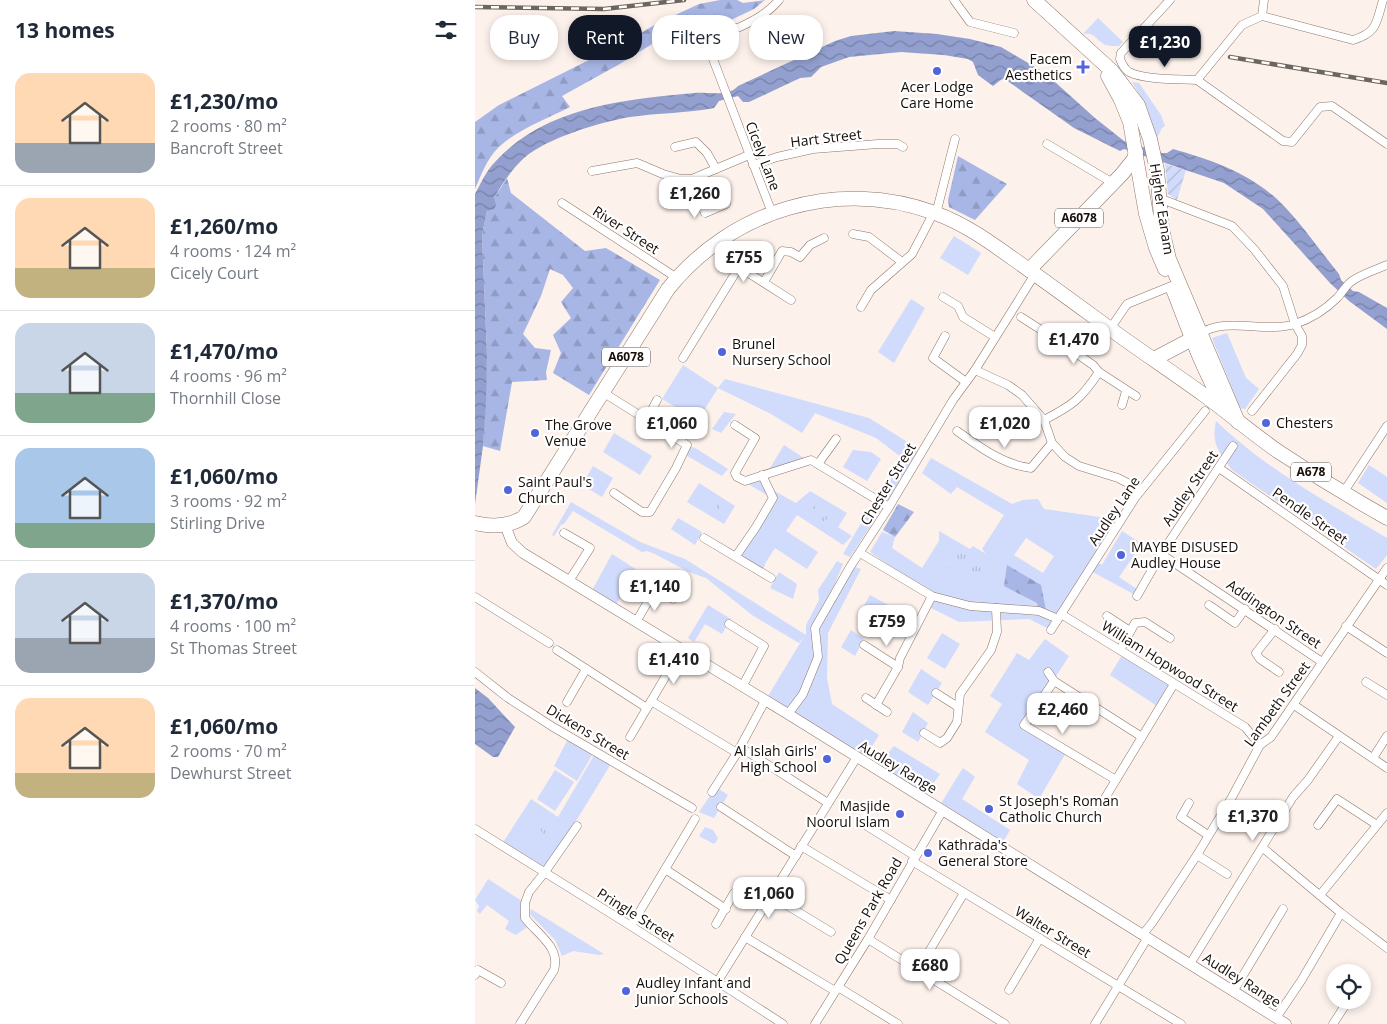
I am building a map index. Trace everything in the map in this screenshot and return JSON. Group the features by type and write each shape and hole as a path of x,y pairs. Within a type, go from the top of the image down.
{"highway":[{"name":"Higher Eanam","path":"1034,0 1120,80 1138,105 1150,139 1157,170 1162,229 1175,284"},
{"name":"Higher Eanam","path":"1099,60 1126,110 1133,136 1129,168 1146,214 1155,248 1175,284 1197,336 1213,386 1234,419"},
{"path":"1129,168 1149,177 1159,192"},
{"name":"A6078","path":"1032,272 1129,168"},
{"name":"A6078","path":"475,523 489,526 505,525 524,518 668,289 692,261 712,245 742,226 772,213 810,203 862,199 901,203 935,213 974,231 1154,359 1234,419"},
{"path":"1154,359 1197,336"},
{"name":"A678","path":"1234,419 1278,452 1387,518"}],"street":[{"name":"Cicely Lane","path":"772,213 730,108 712,51 714,42 719,35 747,24 767,12 779,0"},
{"path":"954,0 970,22 1014,33"},
{"path":"1170,0 1121,53 1120,59 1122,64 1130,72 1167,79 1197,80 1283,141 1293,142 1320,106 1332,106 1387,144"},
{"path":"1262,16 1264,0"},
{"path":"1197,80 1241,25 1262,16 1353,40 1365,37 1375,28 1383,0"},
{"path":"861,307 871,290 912,254 935,213 955,138"},
{"path":"675,147 696,142 707,153 716,169"},
{"name":"Hart Street","path":"753,165 777,157 813,149 878,144 899,144 903,147"},
{"path":"1047,144 1129,168"},
{"path":"592,170 637,163 663,174 681,179 692,179 749,155"},
{"path":"692,179 705,213 726,204"},
{"path":"1159,192 1233,226 1283,286 1295,324 1303,341 1300,350 1252,412"},
{"name":"River Street","path":"562,203 677,278"},
{"path":"853,234 869,237 902,262"},
{"path":"764,282 782,251 791,252 800,257 810,245 824,238"},
{"path":"712,245 739,267 791,300"},
{"path":"1197,336 1213,327 1225,325 1271,328 1295,324 1319,312 1337,298 1351,282 1387,265"},
{"path":"683,358 739,267"},
{"name":"Chester Street","path":"788,714 803,694 818,657 815,628 850,567 975,370 1032,272"},
{"path":"1110,329 1127,304 1175,284"},
{"path":"943,297 958,306 963,317 995,337"},
{"path":"1029,323 1033,315"},
{"path":"1021,317 1086,360 1099,372 1126,391 1136,396"},
{"path":"945,336 933,358 966,382"},
{"path":"975,370 1008,385 1021,395 1044,420 1052,443 1065,457 1079,466 1118,478 1141,490"},
{"path":"1044,420 1076,402 1088,389 1099,372"},
{"path":"1122,406 1126,391"},
{"path":"604,393 687,445 684,454 650,512 642,512 614,493"},
{"path":"646,421 657,400"},
{"name":"Audley Lane","path":"1051,630 1141,490 1205,411"},
{"path":"735,425 755,438 735,473 737,477 745,481 811,460 889,507"},
{"path":"1343,493 1387,426"},
{"path":"957,431 989,453 1018,467 1031,468 1052,443"},
{"path":"818,464 836,439"},
{"name":"Audley Street","path":"1137,596 1161,554 1233,446"},
{"name":"Pendle Street","path":"1219,468 1387,585"},
{"path":"736,556 773,498 762,475"},
{"name":"Audley Range","path":"505,525 509,537 517,548 1286,1024"},
{"path":"564,532 590,548 569,581"},
{"path":"704,538 771,578"},
{"name":"William Hopwood Street","path":"860,552 933,596 970,606 1039,611 1059,616 1120,650 1245,727 1260,745"},
{"name":"Addington Street","path":"1161,554 1323,662"},
{"name":"Lambeth Street","path":"1095,1024 1119,986 1152,922 1197,856 1260,745 1271,738 1387,568"},
{"path":"636,622 656,588 673,599"},
{"path":"876,705 898,668 900,658 933,596"},
{"path":"475,597 549,643"},
{"path":"1209,605 1235,624 1245,609"},
{"path":"924,733 940,743 947,738 957,722 960,694 991,650 997,632 996,608"},
{"path":"1107,616 1131,631"},
{"path":"1120,650 1135,623 1145,622 1170,638"},
{"path":"729,624 764,646 742,687"},
{"path":"1346,626 1387,653"},
{"path":"1275,629 1256,653 1260,659 1279,672"},
{"path":"864,645 898,668"},
{"path":"557,650 586,670 649,705 739,750 828,803"},
{"path":"630,737 681,650"},
{"path":"567,702 586,670"},
{"name":"Dickens Street","path":"475,672 508,698 545,722 692,808"},
{"path":"1048,672 1054,681 1142,737"},
{"path":"1054,681 1024,725 1116,780"},
{"path":"1366,682 1387,695"},
{"path":"1102,803 1174,684"},
{"path":"936,694 959,707"},
{"path":"866,698 887,712"},
{"path":"712,792 739,750 765,701"},
{"path":"1294,705 1387,768"},
{"path":"1190,964 1293,797 1308,780 1339,736"},
{"path":"1373,758 1387,736"},
{"path":"717,981 857,758"},
{"path":"1318,825 1337,798 1377,825"},
{"path":"1189,802 1181,818 1209,834"},
{"path":"721,807 796,856"},
{"name":"Queens Park Road","path":"815,1024 868,939 943,810"},
{"path":"1320,896 1387,813"},
{"path":"631,926 695,819"},
{"path":"520,1024 554,970 556,963 553,948 525,918 523,912 525,903 529,892 577,826"},
{"name":"Walter Street","path":"867,826 965,893 1181,1024"},
{"name":"Pringle Street","path":"475,829 783,1024"},
{"path":"801,846 891,900"},
{"path":"1263,848 1341,913 1387,948"},
{"path":"1197,856 1227,874"},
{"path":"665,869 725,908"},
{"path":"716,924 734,893"},
{"path":"918,970 965,893"},
{"path":"770,895 831,932"},
{"path":"1233,992 1283,909"},
{"path":"1276,1018 1301,981 1341,913"},
{"path":"745,937 898,1024"},
{"path":"1009,990 1040,938"},
{"path":"868,939 1005,1024"},
{"path":"475,976 478,970 501,983"},
{"path":"1333,1024 1343,1009"}],"green space":[{"path":"720,0 737,0 743,3 765,0 754,9 739,16 675,15 699,4"},
{"path":"1098,18 1123,42 1119,46 1103,44 1093,35 1083,34"},
{"path":"652,27 652,44 642,50 642,32"},
{"path":"589,60 626,60 562,96 570,107 522,130 505,142 491,157 475,189 475,122 499,105"},
{"path":"1132,82 1139,83 1161,115 1165,126 1157,138 1146,105"},
{"path":"958,156 1007,184 975,220 949,207 948,200"},
{"path":"1165,164 1186,170 1177,200 1168,194"},
{"path":"507,178 511,193 585,251 606,248 660,280 589,395 553,373 561,353 553,335 571,318 561,302 573,288 563,275 550,269 541,296 523,334 535,348 551,350 546,372 547,380 512,382 500,451 483,446 487,355 482,235 487,211 490,209 494,198"},
{"path":"954,236 981,253 968,275 940,258"},
{"path":"911,299 925,308 894,363 878,352"},
{"path":"1227,333 1246,378 1259,389 1245,409 1240,408 1212,338"},
{"path":"683,365 718,388 698,420 662,399"},
{"path":"725,379 869,418 909,443 917,452 888,500 878,496 901,457 876,438 815,413 802,433 771,414 718,388"},
{"path":"724,412 736,414 721,433 712,429"},
{"path":"1216,421 1236,439 1277,470 1387,538 1387,555 1376,569 1232,470 1215,442"},
{"path":"614,433 652,456 640,475 603,452"},
{"path":"687,445 697,449 728,469 722,476 684,454"},
{"path":"784,445 807,460 767,473"},
{"path":"853,450 871,452 881,459 867,481 843,467"},
{"path":"931,458 1012,504 1023,500 1038,499 1044,509 1121,520 1095,561 1102,565 1122,531 1142,544 1119,577 1140,591 1137,596 1089,570 1051,630 1029,619 959,622 927,606 932,596 870,552 882,532 895,537 892,548 922,568 939,541 939,531 970,549 973,546 986,554 982,549 1004,515 957,487 951,494 922,473","holes":["1026,538 1054,556 1043,573 1014,555"]},
{"path":"1369,465 1387,477 1387,503 1358,483"},
{"path":"593,466 613,478 602,497 582,485"},
{"path":"762,475 769,488 796,503 810,491 847,513 838,527 852,536 843,545 797,515 786,531 818,552 807,569 775,548 762,572 736,556 772,498 745,481"},
{"path":"699,483 735,506 724,524 687,502"},
{"path":"712,500 721,506 714,517 705,511"},
{"path":"874,501 883,507 850,557 843,554"},
{"path":"571,502 640,542 685,559 806,635 806,625 819,600 818,590 837,561 843,564 820,620 855,567 861,569 828,633 827,678 832,704 879,735 863,761 765,701 805,635 799,643 752,615 706,578 689,572 655,554 647,551 642,552 573,511 554,536 552,535"},
{"path":"898,504 914,512 895,537 883,530"},
{"path":"815,506 831,516 823,522 808,512"},
{"path":"678,518 702,532 695,545 671,529"},
{"path":"954,543 986,563 975,581 942,564"},
{"path":"612,554 637,570 614,608 590,594"},
{"path":"1007,565 1041,585 1047,615 1039,611 1037,603 1004,586"},
{"path":"779,572 797,584 793,599 770,588"},
{"path":"870,595 890,606 879,627 859,614"},
{"path":"708,605 731,619 722,634 705,624 694,642 688,638"},
{"path":"851,630 864,639 855,656 841,647"},
{"path":"942,633 960,644 945,669 927,658"},
{"path":"1045,639 1069,656 1025,725 1067,751 1039,799 1017,784 1029,760 985,732 1002,704 990,696 1017,653 1029,660"},
{"path":"1124,652 1174,684 1160,708 1110,675"},
{"path":"921,669 942,683 928,705 908,692"},
{"path":"913,712 928,723 918,742 902,732"},
{"path":"570,735 595,750 577,781 554,766"},
{"path":"894,746 940,774 923,798 875,769"},
{"path":"596,752 612,762 545,872 502,844 531,799 558,817"},
{"path":"963,768 975,777 962,799 1010,830 1001,846 938,808"},
{"path":"555,770 574,782 555,811 537,799"},
{"path":"716,787 728,795 714,818 699,812"},
{"path":"535,813 539,815 540,821 543,821 547,831 544,837 540,829 535,826 535,820 531,819 531,815"},
{"path":"705,827 713,830 718,838 714,844 699,836"},
{"path":"488,879 525,903 530,925 516,935 505,929 509,921 487,905 480,914 477,911 479,906 475,900"},
{"path":"531,909 604,954 573,951 562,956 555,940 530,914"}],"water":[{"path":"894,31 937,34 970,39 1001,47 1045,73 1124,141 1162,153 1167,153 1173,149 1188,153 1217,163 1244,176 1270,193 1297,220 1339,274 1341,280 1353,291 1359,292 1387,308 1387,329 1349,301 1330,283 1263,209 1224,183 1124,149 1120,151 1074,128 1009,82 1002,79 993,86 978,75 973,62 968,59 901,52 849,57 821,67 811,77 800,78 749,102 743,102 738,96 719,101 714,108 630,117 589,127 546,144 524,158 515,167 494,198 496,205 494,209 487,211 482,235 487,355 486,401 483,446 475,504 475,194 492,166 515,143 537,129 562,118 587,109 614,103 695,93 729,92 794,60 823,60 823,47 851,36"},
{"path":"475,688 488,698 515,727 498,757 493,757 475,744"}],"railway":[{"path":"475,7 604,9 684,0"},
{"path":"1230,57 1387,83"}],"place":[{"name":"Facem Aesthetics","path":"1083,67"},
{"name":"Acer Lodge Care Home","path":"937,71"},
{"name":"Brunel Nursery School","path":"722,352"},
{"name":"Chesters","path":"1266,423"},
{"name":"The Grove Venue","path":"535,433"},
{"name":"Saint Paul's Church","path":"508,490"},
{"name":"MAYBE DISUSED Audley House","path":"1121,555"},
{"name":"Al Islah Girls' High School","path":"827,759"},
{"name":"St Joseph's Roman Catholic Church","path":"989,809"},
{"name":"Masjide Noorul Islam","path":"900,814"},
{"name":"Kathrada's General Store","path":"928,853"},
{"name":"Audley Infant and Junior Schools","path":"626,991"}]}
